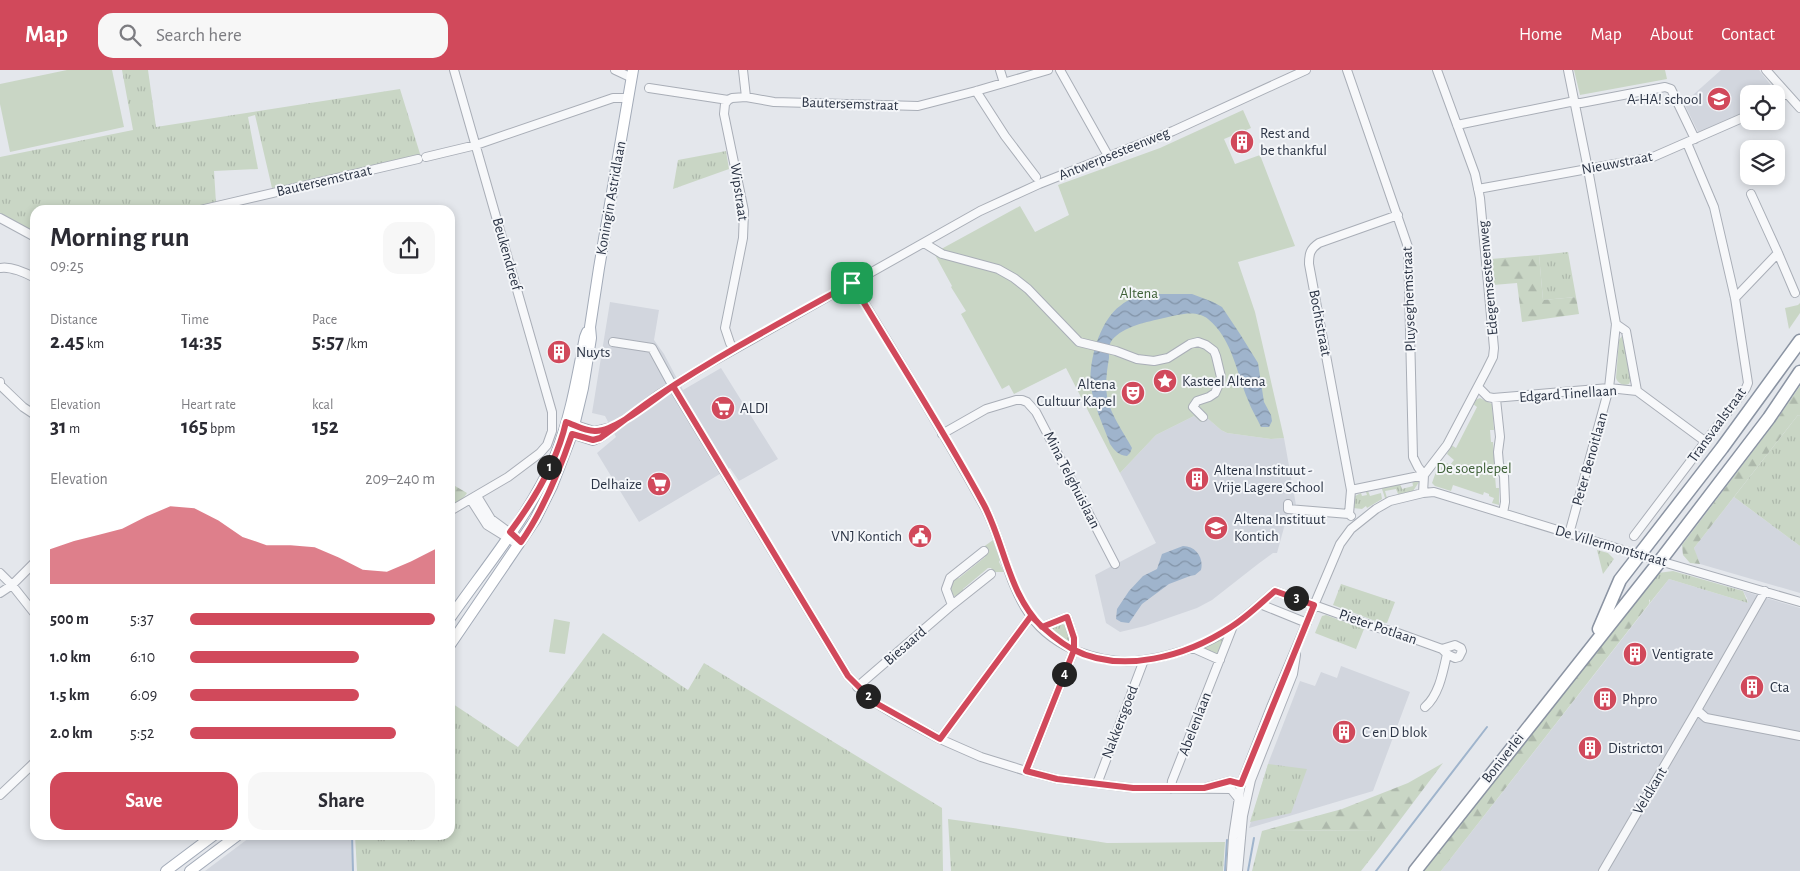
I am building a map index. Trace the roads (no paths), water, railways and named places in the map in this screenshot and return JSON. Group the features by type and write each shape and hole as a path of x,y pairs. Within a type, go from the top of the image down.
{"highway":[{"name":"Boniverlei","path":"1592,645 1620,580 1716,456 1800,342"},
{"name":"Boniverlei","path":"1415,871 1660,561 1769,418 1800,372"}],"main road":[{"name":"Koningin Astridlaan","path":"569,428 585,337 590,327 632,74"},
{"path":"455,611 534,496 569,428"},
{"path":"455,638 535,520 552,486 569,428"},
{"path":"166,871 207,840"},
{"path":"190,871 231,840"}],"street":[{"name":"Beukendreef","path":"454,70 552,412 550,438 540,453 508,477 474,498"},
{"path":"615,70 632,74"},
{"path":"743,70 746,97"},
{"path":"1000,70 1004,83"},
{"name":"Bautersemstraat","path":"649,88 728,100 746,97 774,102 909,106 928,104 1048,70"},
{"path":"1060,70 1106,152"},
{"name":"Antwerpsesteenweg","path":"569,428 593,440 600,438 732,346 852,283 980,211 1039,184 1173,131 1306,70"},
{"name":"Pluyseghemstraat","path":"1347,70 1407,240 1409,255 1413,456 1424,475"},
{"name":"Edegemsesteenweg","path":"1424,475 1447,445 1492,359 1494,348 1481,202 1475,174 1437,70"},
{"name":"Peter Benoitlaan","path":"1568,70 1616,324 1609,388 1568,534"},
{"path":"1766,70 1800,108"},
{"name":"Transvaalstraat","path":"1575,102 1581,103 1668,87 1671,89 1714,207 1735,298 1748,383 1706,442 1634,536"},
{"path":"976,91 1005,136 1036,178"},
{"name":"Bautersemstraat","path":"221,205 476,145 614,98 628,98"},
{"name":"Wipstraat","path":"728,100 725,104 724,114 744,211 743,238 725,328 732,346"},
{"path":"1457,125 1575,102"},
{"name":"Nieuwstraat","path":"1478,189 1653,157 1740,119"},
{"path":"1752,194 1795,293"},
{"name":"Bochtstraat","path":"1351,490 1309,264 1309,255 1310,250 1319,243 1398,215"},
{"path":"0,218 30,234"},
{"path":"924,243 942,254 998,269 1014,278 1028,289 1079,342 1095,347 1109,348 1137,359 1154,361 1168,358 1194,342 1202,343 1210,348 1216,356 1221,377 1215,393 1197,401 1193,407 1203,417"},
{"path":"1735,298 1778,253"},
{"path":"1,265 30,275"},
{"path":"852,283 984,506 1022,602 1031,616 1052,636 1074,650 1105,659 1144,660 1193,648 1233,626 1260,604 1307,623"},
{"name":"Peter Benoitlaan","path":"1616,324 1626,331 1637,391"},
{"path":"613,342 652,348 845,671 874,702 940,739 981,757 1057,779 1133,788 1204,788 1230,781 1241,784 1244,788 1243,799 1231,871"},
{"path":"0,384 30,412"},
{"path":"1478,387 1488,397 1496,398 1500,437 1499,464 1504,476 1505,502 1503,513"},
{"name":"Edgard Tinellaan","path":"1496,398 1609,388 1637,391 1706,442"},
{"name":"Mina Telghuislaan","path":"942,434 986,409 1019,400 1027,402 1036,412 1115,564"},
{"path":"1241,784 1340,544 1358,523 1376,509 1390,502 1423,493 1424,475 1351,490 1349,514"},
{"name":"De Villermontstraat","path":"1423,493 1434,492 1568,534 1800,602"},
{"path":"455,508 474,498 490,519 520,544"},
{"path":"1288,504 1288,509 1349,514 1358,523"},
{"path":"952,605 946,589 950,578 984,551"},
{"path":"0,593 12,585 30,567"},
{"path":"0,573 30,608"},
{"name":"Biesaard","path":"858,687 952,605 991,574"},
{"name":"Pieter Potlaan","path":"1260,604 1275,591 1378,628 1395,632 1455,658 1461,654 1461,648 1453,646 1444,652"},
{"name":"Veldkant","path":"1603,871 1765,592"},
{"path":"940,739 1031,616"},
{"path":"1026,771 1074,650 1074,638 1067,617 1042,627"},
{"name":"Abelenlaan","path":"1171,789 1172,781 1233,626"},
{"path":"1193,648 1220,660"},
{"path":"1243,799 1293,674 1297,648"},
{"path":"1425,708 1432,702 1443,672 1444,652"},
{"path":"1443,672 1455,658"},
{"name":"Nakkersgoed","path":"1097,784 1144,660"},
{"path":"1697,710 1706,718 1800,736"},
{"path":"0,795 30,767"},
{"path":"1204,788 1210,790 1231,789 1243,799"},
{"path":"1238,826 1238,871"}],"water":[{"path":"1152,294 1192,294 1222,307 1258,363 1264,402 1271,415 1272,421 1269,427 1261,427 1249,403 1233,357 1216,327 1208,319 1198,314 1181,314 1129,328 1117,335 1111,342 1106,377 1108,402 1132,448 1127,456 1119,454 1114,449 1110,444 1096,408 1091,386 1091,365 1101,331 1113,312 1131,299"},
{"path":"1183,546 1192,548 1198,553 1202,566 1201,570 1195,575 1169,584 1142,604 1129,623 1116,619 1117,609 1129,591 1143,576 1157,569 1162,554"}],"waterway":[{"path":"1251,769 1285,684"},
{"path":"1376,871 1487,727"},
{"path":"1248,871 1254,838"},
{"path":"352,840 353,871"},
{"path":"1225,871 1227,840"}],"place":[{"name":"A-HA! school","path":"1719,99"},
{"name":"Rest and be thankful","path":"1242,142"},
{"name":"Nuyts","path":"559,352"},
{"name":"Kasteel Altena","path":"1165,381"},
{"name":"Altena Cultuur Kapel","path":"1133,393"},
{"name":"ALDI","path":"723,408"},
{"name":"Altena Instituut - Vrije Lagere School","path":"1197,479"},
{"name":"Delhaize","path":"659,484"},
{"name":"Altena Instituut Kontich","path":"1216,528"},
{"name":"VNJ Kontich","path":"920,536"},
{"name":"Ventigrate","path":"1635,654"},
{"name":"Cta","path":"1752,687"},
{"name":"Phpro","path":"1605,699"},
{"name":"C en D blok","path":"1344,732"},
{"name":"District01","path":"1590,748"}],"park label":[{"name":"Altena","path":"1139,293"},
{"name":"De soeplepel","path":"1474,468"}]}
